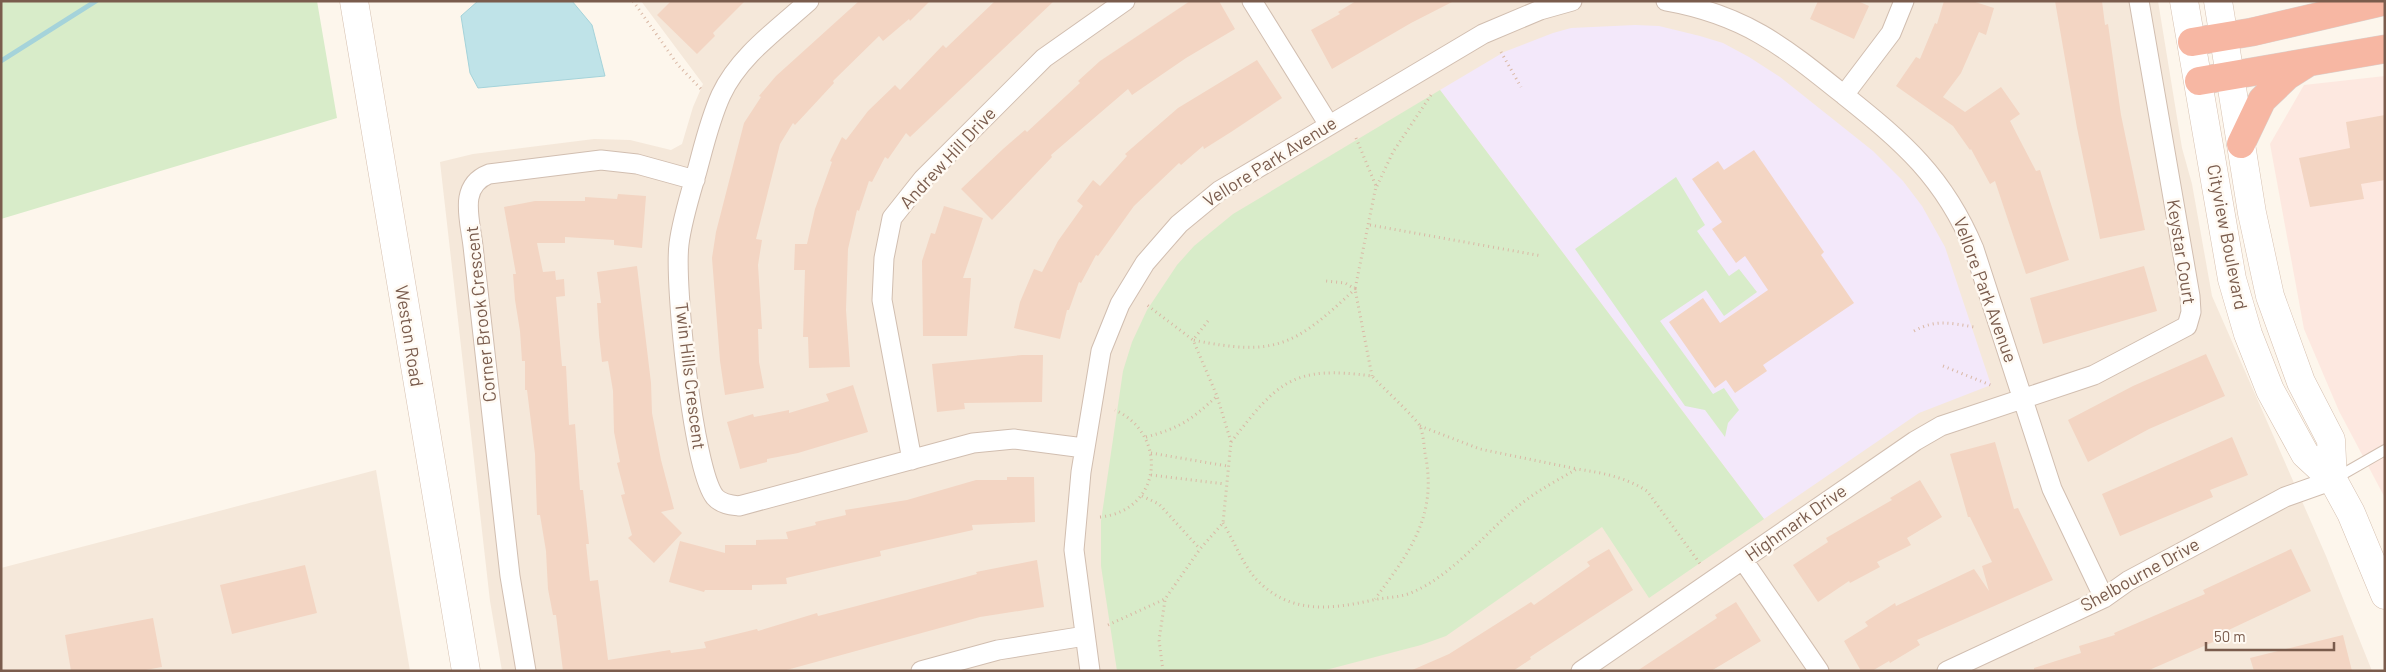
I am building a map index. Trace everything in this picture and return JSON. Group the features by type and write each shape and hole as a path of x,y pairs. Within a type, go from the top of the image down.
{"highway":[{"path":"2324,1 2350,1"},
{"path":"2192,42 2224,37 2385,1"},
{"path":"2199,81 2385,49"},
{"path":"2241,144 2262,100 2287,76 2310,62"}],"street":[{"name":"Weston Road","path":"354,1 466,671"},
{"name":"Twin Hills Crescent","path":"808,1 763,42 733,74 713,114 679,244 678,280 695,437 709,489 716,499 728,504 752,503 912,460 948,448 999,438 1084,448"},
{"name":"Andrew Hill Drive","path":"912,460 882,300 884,258 892,218 923,179 1044,58 1125,1"},
{"path":"1252,1 1329,125"},
{"name":"Vellore Park Avenue","path":"1090,671 1074,550 1075,519 1084,448 1101,351 1120,304 1145,264 1179,224 1219,191 1483,34 1540,10 1572,1"},
{"name":"Vellore Park Avenue","path":"1666,1 1703,9 1740,22 1798,58 1908,148 1949,200 1974,249 2052,489 2104,598"},
{"path":"1844,95 1890,33 1904,1"},
{"name":"Keystar Court","path":"2024,399 2094,375 2187,326 2190,318 2190,296 2139,1"},
{"name":"Cityview Boulevard","path":"2184,1 2232,279 2248,334 2270,390 2305,454 2333,480 2351,513 2385,595"},
{"name":"Cityview Boulevard","path":"2218,1 2252,213 2270,296 2301,382 2331,440 2333,480"},
{"name":"Corner Brook Crescent","path":"526,671 510,576 471,229 470,189 480,178 489,174 601,160 637,164 695,180"},
{"name":"Highmark Drive","path":"1581,671 1915,441 1941,426 2024,399"},
{"name":"Shelbourne Drive","path":"1947,671 2104,598 2128,581 2285,497 2333,480"},
{"path":"1743,560 1819,671"},
{"path":"921,671 998,650 1085,636"}],"lane":[{"path":"2333,480 2385,450"}],"path":[{"path":"633,1 678,65 702,90"},
{"path":"1501,52 1521,87"},
{"path":"1433,92 1393,152 1376,186 1370,225 1355,290 1372,376 1420,426 1480,449 1577,469 1612,474 1634,483 1647,491 1701,565"},
{"path":"1356,138 1376,186"},
{"path":"1370,225 1542,256"},
{"path":"1326,281 1345,283 1355,290"},
{"path":"1147,305 1193,340 1226,347 1253,348 1276,345 1300,336 1324,319 1355,290"},
{"path":"1193,340 1208,321"},
{"path":"1914,331 1928,323 1946,322 1974,327"},
{"path":"1193,340 1217,396 1230,442 1223,523 1255,578 1268,590 1286,601 1308,607 1330,608 1391,599 1414,592 1443,573 1522,503 1577,469"},
{"path":"1943,366 1993,386"},
{"path":"1230,442 1259,406 1281,386 1304,375 1322,372 1372,376"},
{"path":"1146,437 1175,429 1197,415 1217,396"},
{"path":"1100,517 1119,512 1142,496 1151,475 1151,453 1146,437 1127,416 1115,410"},
{"path":"1375,600 1406,557 1419,534 1426,508 1429,484 1420,426"},
{"path":"1151,453 1228,466"},
{"path":"1151,475 1225,484"},
{"path":"1142,496 1160,504 1200,549"},
{"path":"1163,671 1160,640 1165,599 1200,549 1223,523"},
{"path":"1108,625 1165,599"}],"shaded area":[{"path":"641,1 2158,1 2182,148 2192,184 2212,296 2326,556 2372,671 502,671 490,601 440,162 473,154 594,139 630,140 671,150 682,144 693,107 703,84"},
{"path":"1635,25 1659,26 1700,36 1723,43 1749,57 1780,77 1873,151 1903,181 1922,206 1945,247 1991,385 1919,413 1764,519 1440,90 1504,52 1553,33 1571,28"},
{"path":"2385,76 2385,498 2339,411 2304,329 2270,144 2304,85"},
{"path":"376,470 410,671 1,671 1,568"}],"green space":[{"path":"1,1 317,1 337,118 1,219"},
{"path":"1440,90 1764,519 1649,598 1602,527 1446,636 1421,645 1322,671 1117,671 1101,566 1101,521 1123,371 1132,342 1147,310 1177,265 1194,246 1233,214"},
{"path":"1676,177 1705,225 1697,231 1729,276 1739,269 1757,292 1724,316 1706,290 1660,321 1713,394 1724,388 1739,410 1728,423 1725,437 1705,410 1685,406 1575,249"}],"water":[{"path":"478,1 572,1 592,25 605,76 478,88 470,73 461,16"}],"building":[{"path":"671,1 745,1 713,33 715,36 697,54 657,15"},
{"path":"859,1 930,1 910,21 909,19 883,41 879,36 833,81 834,83 795,125 793,123 780,144 756,239 762,240 758,265 762,329 758,329 759,362 764,388 725,395 720,361 712,258 716,232 744,123 761,97 759,96 776,76"},
{"path":"995,1 1054,1 910,137 906,133 888,159 885,157 872,182 869,181 859,211 857,210 848,249 846,310 850,367 809,368 808,337 803,337 805,270 794,270 795,244 807,244 815,209 832,162 830,161 842,137 846,140 868,111 895,85 900,90 943,45 946,48"},
{"path":"1190,1 1219,1 1235,29 1186,58 1132,95 1128,89 1051,155 1052,157 992,220 961,189 1025,130 1027,132 1080,83 1078,81 1100,61"},
{"path":"1356,1 1454,1 1411,23 1332,69 1311,30 1340,14 1338,12"},
{"path":"1818,1 1858,1 1869,6 1854,39 1810,19"},
{"path":"1944,1 1972,1 1994,8 1986,35 1979,32 1961,73 1943,97 1965,112 2001,87 2020,114 2010,121 2036,171 2040,170 2069,260 2026,274 1995,181 1990,184 1971,149 1953,126 1896,86 1916,57 1920,59 1935,23 1937,24"},
{"path":"2055,1 2102,1 2105,25 2108,24 2121,115 2145,230 2100,239 2077,128"},
{"path":"1257,60 1282,98 1204,149 1203,146 1181,165 1179,163 1134,206 1098,256 1096,255 1081,283 1079,282 1069,310 1067,310 1060,339 1014,328 1020,302 1034,269 1042,272 1058,241 1083,206 1077,201 1093,180 1100,186 1127,156 1125,154 1178,108"},
{"path":"2385,115 2385,180 2361,184 2364,199 2310,207 2299,158 2350,148 2346,122"},
{"path":"1754,150 1824,252 1821,255 1854,303 1763,365 1767,371 1735,393 1726,380 1715,388 1669,322 1703,298 1720,323 1768,290 1745,256 1736,263 1712,229 1722,222 1692,179 1718,161 1724,170"},
{"path":"618,194 646,196 642,248 614,245 614,240 565,237 565,243 537,243 543,272 555,271 556,280 564,279 565,296 556,297 562,366 566,366 569,425 575,424 580,490 583,490 589,544 586,544 590,581 598,580 608,660 670,650 671,653 706,648 704,642 757,629 758,631 817,613 818,616 853,607 977,574 976,572 1037,560 1044,607 980,617 783,671 563,671 556,615 553,615 548,589 546,551 540,515 537,515 535,454 527,390 525,390 525,361 522,361 515,300 513,274 516,274 504,207 535,201 585,201 585,197 617,199"},
{"path":"944,206 983,218 963,278 971,278 967,336 923,336 922,261 931,233 935,234"},
{"path":"637,266 651,383 652,413 661,460 674,509 661,512 682,533 654,563 628,538 632,535 621,495 625,494 617,463 620,462 614,432 613,391 608,361 602,362 597,303 601,303 597,272"},
{"path":"2144,266 2157,311 2043,344 2030,298"},
{"path":"2206,354 2225,396 2149,429 2088,462 2068,420 2133,386"},
{"path":"1022,355 1043,355 1042,402 964,403 965,409 937,412 932,364"},
{"path":"853,385 868,432 798,453 767,459 767,462 740,469 727,422 753,414 754,417 789,410 789,413 829,401 826,394"},
{"path":"2232,437 2248,475 2210,490 2213,497 2120,536 2102,494"},
{"path":"1995,442 2014,509 2018,508 2053,580 1917,640 1920,645 1890,663 1889,661 1872,671 1861,671 1844,641 1868,626 1865,622 1895,603 1896,606 1974,569 1989,591 1982,566 1992,562 1970,517 1968,517 1950,454"},
{"path":"1007,477 1034,477 1035,522 972,525 973,530 880,551 881,556 786,578 787,584 752,585 752,590 705,590 704,592 669,582 680,541 725,553 725,545 756,545 756,540 788,539 786,532 816,525 815,522 846,515 845,510 907,500 976,480 1007,480"},
{"path":"1920,480 1942,517 1907,538 1911,545 1877,562 1880,567 1850,583 1849,581 1818,602 1793,565 1828,542 1826,538 1892,500 1890,498"},
{"path":"1609,549 1633,590 1530,657 1531,659 1513,671 1410,671 1449,654 1531,602 1534,605 1590,566 1587,562"},
{"path":"2291,549 2311,591 2218,635 2220,639 2147,671 2034,671 2034,668 2081,653 2079,646 2115,635 2114,633 2205,594 2203,590"},
{"path":"305,565 317,613 232,634 220,585"},
{"path":"1736,602 1761,641 1711,671 1637,671 1717,618 1715,615"},
{"path":"153,618 162,667 140,671 71,671 65,635"},
{"path":"2343,635 2352,671 2254,671 2250,658"}],"waterway":[{"path":"1,61 96,1"}]}
